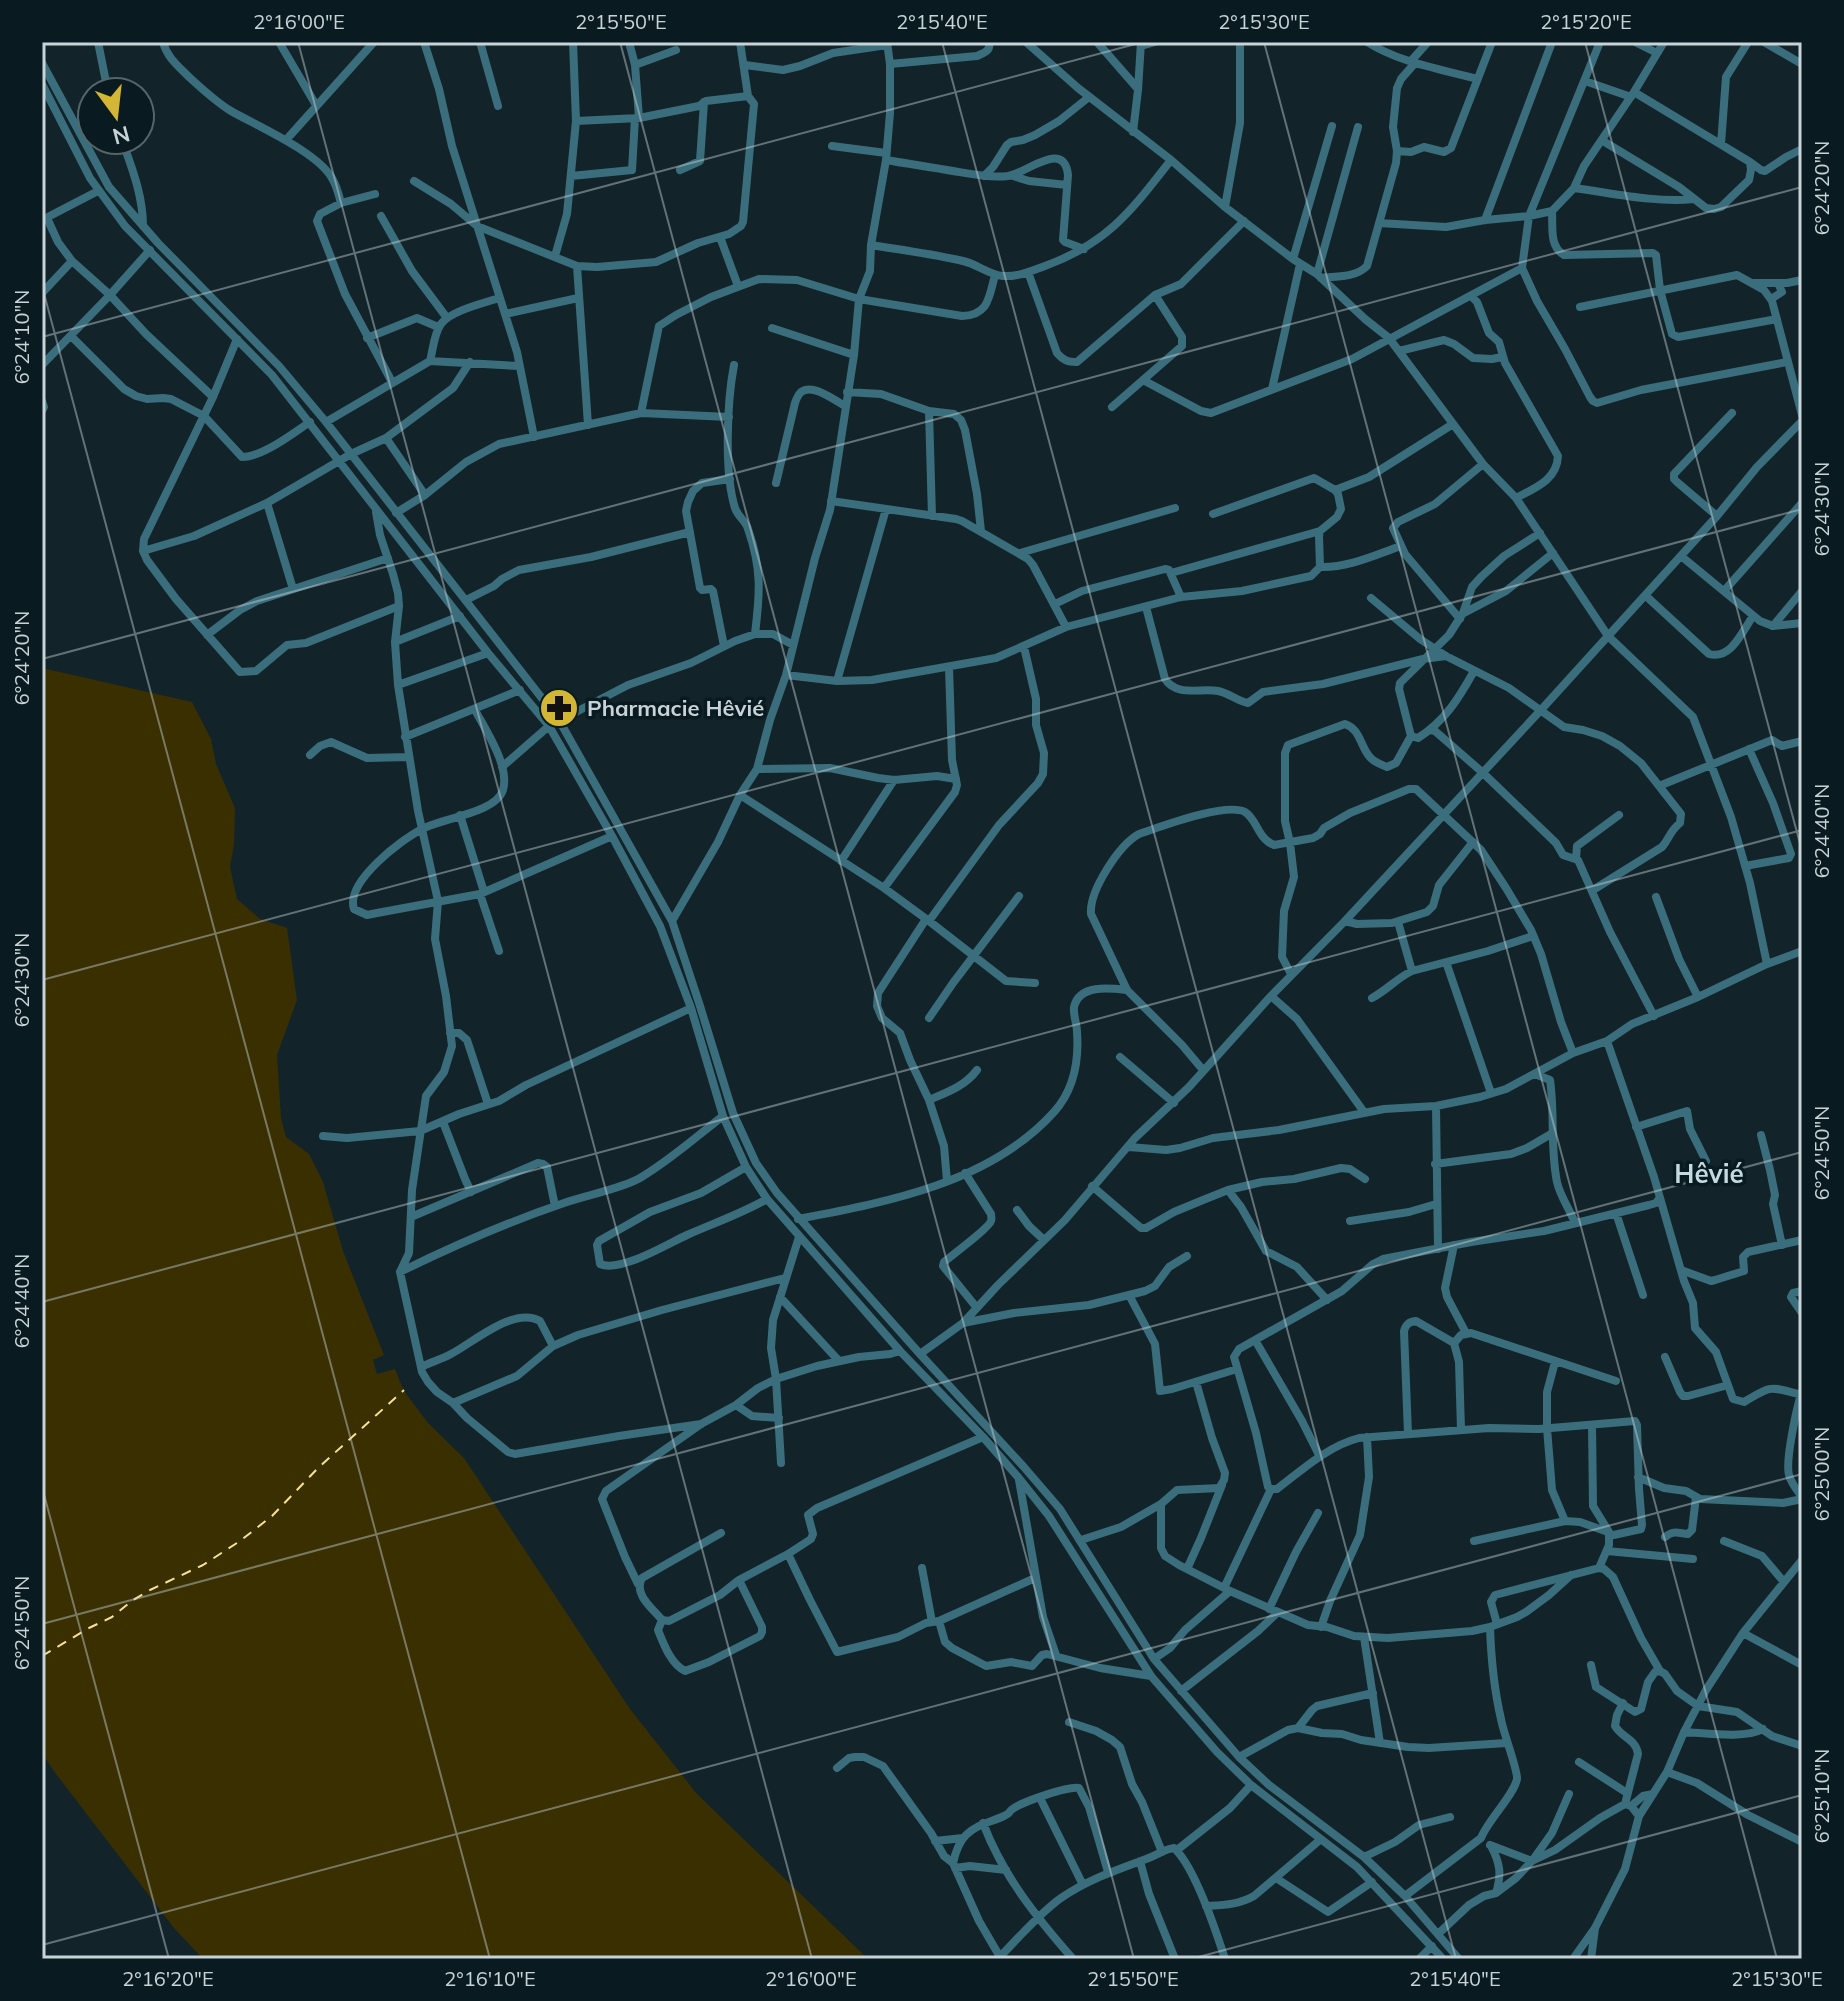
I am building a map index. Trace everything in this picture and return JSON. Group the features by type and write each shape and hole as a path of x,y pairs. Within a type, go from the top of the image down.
{"street":[{"path":"98,42 105,76"},
{"path":"163,42 176,64 228,110 286,140 324,168 333,178 341,203"},
{"path":"279,42 316,105"},
{"path":"424,42 452,146 505,314 534,437"},
{"path":"480,42 498,106"},
{"path":"555,256 567,214 576,121 573,42"},
{"path":"571,176 632,170 637,118 635,65 629,42"},
{"path":"414,181 451,204 477,226 577,266 656,262 698,243 720,237 741,226 745,214 754,104 748,96 740,42"},
{"path":"890,64 977,56 986,53 989,42"},
{"path":"1026,42 1225,207 1319,276 1389,338 1483,464 1516,498 1608,636 1693,717 1731,817 1767,964"},
{"path":"1097,42 1138,90"},
{"path":"1133,132 1141,44 1155,42"},
{"path":"1225,207 1240,123 1240,42"},
{"path":"1367,42 1379,50 1413,62 1477,79"},
{"path":"1319,276 1355,274 1367,266 1396,163 1393,127 1397,88 1428,42"},
{"path":"1397,151 1411,152 1424,147 1440,152 1451,148 1492,42"},
{"path":"1485,220 1552,42"},
{"path":"1600,42 1529,216 1522,268 1590,397 1595,403 1641,390 1787,362"},
{"path":"1635,42 1657,53"},
{"path":"1379,223 1446,227 1552,211 1574,188 1584,166 1603,141 1664,42"},
{"path":"1721,144 1726,77 1748,42"},
{"path":"1764,42 1802,64"},
{"path":"286,140 373,43"},
{"path":"672,921 757,769 786,675 831,501 854,355 859,299 870,271 890,113 887,44 833,53 783,70 745,65"},
{"path":"635,65 676,50"},
{"path":"42,63 109,187 270,356 326,422 559,720 672,921 733,1113 756,1163 777,1193 1060,1509 1154,1659 1239,1757 1269,1785 1364,1857 1405,1896 1459,1959"},
{"path":"1585,81 1633,94 1761,170 1765,171 1802,149"},
{"path":"42,84 46,100 90,178 125,226 272,375 488,653 549,726 660,926 691,1008 723,1116 746,1167 767,1199 900,1351 1018,1477 1049,1516 1151,1676 1217,1752 1251,1785 1357,1867 1443,1959"},
{"path":"576,121 637,118 699,106 704,102 748,96"},
{"path":"984,176 1007,145 1035,135 1059,121 1089,97"},
{"path":"680,170 700,161 704,102"},
{"path":"1272,389 1296,262 1332,126"},
{"path":"1319,276 1358,127"},
{"path":"1603,141 1679,187 1706,208 1721,207 1749,180 1750,162"},
{"path":"832,146 984,176 1011,175 1040,161 1063,160 1067,165 1063,240 1084,249"},
{"path":"128,156 143,209 143,226"},
{"path":"871,245 961,261 995,275 1028,272 1084,249 1104,235 1130,212 1171,160"},
{"path":"1011,175 1029,181 1067,185"},
{"path":"1574,188 1678,201 1694,199"},
{"path":"98,191 44,219 72,261 213,397"},
{"path":"375,194 341,203 320,214 318,226 345,294 392,382"},
{"path":"1552,211 1553,244 1559,253 1656,255 1660,290 1672,334 1678,337 1777,319"},
{"path":"381,216 412,271 447,318"},
{"path":"1028,272 1057,353 1063,360 1077,362 1155,295 1181,284 1244,221"},
{"path":"720,237 738,286"},
{"path":"42,365 150,250"},
{"path":"42,293 72,261"},
{"path":"577,266 588,425"},
{"path":"1143,380 1201,411 1211,413 1335,367 1522,268"},
{"path":"641,413 659,326 687,309 738,286 759,279 782,278 859,299 973,316 986,306 995,275"},
{"path":"920,1354 963,1323 1065,1220 1135,1138 1174,1103 1646,596 1802,418 1771,299 1754,283 1737,275 1580,307"},
{"path":"1754,283 1802,280"},
{"path":"1771,299 1782,292 1778,283"},
{"path":"1112,407 1182,346 1182,337 1155,295"},
{"path":"1471,296 1477,302 1489,333 1499,342 1502,357 1558,456 1558,467 1548,480 1516,498"},
{"path":"430,361 438,327 447,318 499,298"},
{"path":"505,314 578,298"},
{"path":"367,338 417,318 438,327"},
{"path":"772,328 854,355"},
{"path":"71,336 124,389 147,399 171,399 204,416 242,457 279,442 310,422"},
{"path":"237,339 213,397 144,539 143,551 147,560 240,672 256,671 287,645 306,643 399,606"},
{"path":"1399,351 1444,340 1473,358 1502,357"},
{"path":"326,422 430,361 519,366"},
{"path":"143,551 194,536 267,503 351,454 386,438 453,388 470,362"},
{"path":"734,365 730,388 730,479 736,511 747,525 759,577 755,634"},
{"path":"776,483 800,393 814,390 845,406"},
{"path":"847,392 881,394 929,411 954,414 963,423 981,531"},
{"path":"42,401 42,411"},
{"path":"929,411 932,516"},
{"path":"396,513 482,451 499,444 641,413 729,417"},
{"path":"1717,516 1677,482 1674,474 1732,413"},
{"path":"1335,490 1369,477 1453,424"},
{"path":"386,438 425,495"},
{"path":"1462,616 1405,554 1393,528 1394,524 1435,504 1483,464"},
{"path":"1171,573 1320,531 1340,514 1335,490 1314,478 1213,514"},
{"path":"724,646 713,591 700,588 686,511 693,491 702,483 730,479"},
{"path":"831,501 962,521 981,531 1020,553 1033,565 1066,627"},
{"path":"267,503 293,589"},
{"path":"1724,591 1802,503"},
{"path":"375,507 380,535 396,583 399,606 395,642 398,685 405,737 438,901 435,939 450,1033 451,1052 444,1072 426,1096 412,1190 409,1253 400,1272 421,1367 437,1392 508,1452 515,1454 701,1424"},
{"path":"1020,553 1175,508"},
{"path":"837,681 886,509"},
{"path":"786,675 837,681 872,680 949,667 996,658 1066,627 1181,597 1242,591 1311,576 1320,567 1320,531"},
{"path":"466,600 519,570 591,557 690,532"},
{"path":"1291,974 1282,959 1284,911 1294,877 1285,821 1285,753 1288,745 1345,724 1355,730 1370,757 1387,767 1396,763 1411,736 1400,683 1449,635 1462,616 1472,587 1481,577 1504,556 1540,533"},
{"path":"1320,567 1356,562 1401,546"},
{"path":"1462,616 1506,591 1553,553"},
{"path":"1681,556 1760,621 1773,626 1802,623"},
{"path":"207,635 249,605 388,558"},
{"path":"1055,604 1082,591 1165,569 1171,573 1181,597"},
{"path":"1773,626 1802,591"},
{"path":"1646,596 1709,654 1717,656 1727,653 1753,616"},
{"path":"1371,598 1420,639 1509,688 1564,727 1602,736 1620,746 1641,763 1681,814 1680,823 1670,832 1662,847 1593,890"},
{"path":"1146,607 1167,683 1181,690 1221,692 1248,703 1263,692 1323,684 1446,656"},
{"path":"395,642 460,616"},
{"path":"502,767 549,726 628,685 691,663 755,634 773,634 793,645"},
{"path":"947,1181 944,1146 929,1100 903,1037 882,1018 877,999 878,993 928,920 999,825 1043,774 1044,753 1036,725 1036,699 1024,647"},
{"path":"398,685 488,653"},
{"path":"884,888 955,792 949,667"},
{"path":"1411,736 1418,738 1430,730 1462,695 1474,671"},
{"path":"405,737 520,690"},
{"path":"475,710 502,767 504,787 501,795 496,801 423,828 371,868 354,894 353,906 358,912 367,915 482,893 612,836"},
{"path":"1430,730 1482,772 1556,843 1563,855 1580,862 1610,932 1654,1016"},
{"path":"1659,786 1772,740 1782,746 1802,741"},
{"path":"310,755 331,742 367,758 409,757"},
{"path":"1745,866 1789,858 1791,854 1749,749"},
{"path":"757,769 830,768 894,780 937,776 956,779"},
{"path":"841,861 894,780"},
{"path":"1203,1070 1127,990 1091,914 1090,905 1099,884 1125,843 1139,834 1194,816 1235,810 1249,815 1270,844 1290,843 1317,836 1324,828 1350,813 1409,789 1416,789 1481,850 1506,888 1541,954 1573,1053"},
{"path":"740,795 884,888 1006,981 1035,983"},
{"path":"460,815 499,951"},
{"path":"1576,858 1577,846 1619,815"},
{"path":"1345,921 1357,924 1398,922 1431,909 1439,885 1473,842"},
{"path":"929,1018 1019,896"},
{"path":"1656,897 1679,959 1698,997"},
{"path":"1398,922 1412,971"},
{"path":"1372,998 1412,971 1533,936"},
{"path":"1129,1147 1180,1148 1213,1138 1279,1130 1364,1112 1436,1106 1506,1089 1573,1053 1607,1041 1632,1024 1802,951"},
{"path":"1446,962 1491,1093"},
{"path":"798,1219 883,1202 947,1181 1022,1142 1064,1101 1074,1076 1078,1050 1074,1007 1083,994 1101,987 1127,990"},
{"path":"1271,996 1297,1019 1364,1112"},
{"path":"323,1136 347,1138 420,1131 499,1101 526,1085 691,1008"},
{"path":"450,1033 459,1033 467,1040 488,1104"},
{"path":"1607,1041 1693,1303 1695,1328 1716,1352 1733,1399 1740,1403 1774,1387 1801,1393 1788,1469 1790,1479 1802,1498 1783,1503 1700,1499 1686,1491 1664,1488 1638,1477"},
{"path":"1120,1057 1174,1103"},
{"path":"929,1100 953,1091 970,1080 977,1070"},
{"path":"1535,1074 1550,1080 1553,1098 1551,1134 1557,1182 1575,1223"},
{"path":"1436,1106 1438,1249"},
{"path":"1636,1127 1687,1111 1690,1129 1706,1161"},
{"path":"400,1272 485,1233 555,1206 637,1180 723,1116"},
{"path":"443,1122 471,1192"},
{"path":"1435,1164 1511,1154 1551,1134"},
{"path":"1761,1135 1775,1195 1773,1204 1782,1245"},
{"path":"411,1217 538,1163 547,1167 555,1206"},
{"path":"746,1167 701,1193 650,1212 599,1241 600,1264 606,1267 628,1262 743,1213 767,1199"},
{"path":"1092,1186 1141,1228 1146,1228 1174,1212 1228,1190 1262,1182 1294,1179 1341,1168 1350,1169 1365,1179"},
{"path":"965,1173 992,1218 943,1266 977,1308"},
{"path":"1228,1190 1266,1251 1297,1267 1327,1300"},
{"path":"1271,1489 1235,1353 1342,1291 1380,1260 1544,1231 1649,1205 1659,1199"},
{"path":"1350,1221 1409,1212 1436,1204"},
{"path":"1017,1210 1044,1240"},
{"path":"1616,1213 1643,1295"},
{"path":"781,1463 771,1348 773,1320 799,1237"},
{"path":"1681,1270 1711,1281 1744,1271 1743,1257 1748,1252 1802,1240"},
{"path":"1454,1245 1445,1288 1466,1333"},
{"path":"963,1323 1014,1313 1089,1305 1145,1291 1155,1286 1169,1267 1187,1256"},
{"path":"453,1403 517,1376 553,1346 578,1335 785,1278"},
{"path":"1802,1291 1791,1294 1791,1297 1802,1313"},
{"path":"1129,1295 1155,1344 1160,1391 1237,1369"},
{"path":"780,1297 839,1361"},
{"path":"421,1367 453,1353 490,1330 512,1320 529,1317 540,1321 553,1346"},
{"path":"1408,1434 1404,1331 1406,1325 1416,1321 1454,1343 1459,1362 1461,1430"},
{"path":"1454,1343 1466,1333 1496,1340 1616,1381"},
{"path":"1255,1340 1320,1457"},
{"path":"900,1351 839,1361 776,1379 701,1424 606,1491 602,1499 625,1557 642,1596 662,1620 669,1621 704,1604 813,1537 808,1519 810,1512 983,1437"},
{"path":"1665,1357 1683,1396 1728,1385"},
{"path":"1555,1362 1547,1392 1547,1428 1552,1490 1565,1521"},
{"path":"1187,1569 1225,1473 1196,1382"},
{"path":"736,1405 752,1416 779,1418"},
{"path":"1271,1489 1277,1489 1344,1442 1367,1437 1635,1421 1641,1529 1609,1534 1580,1522 1565,1521 1474,1541"},
{"path":"1592,1425 1593,1506 1609,1534 1607,1551 1599,1568"},
{"path":"1321,1627 1360,1535 1369,1477 1367,1437"},
{"path":"1018,1477 1043,1617 1056,1655"},
{"path":"1081,1540 1121,1527 1161,1504 1177,1490 1213,1490 1222,1485"},
{"path":"1154,1659 1170,1648 1227,1589 1271,1489"},
{"path":"1665,1537 1671,1532 1688,1534 1692,1530 1696,1497"},
{"path":"1161,1504 1162,1553 1227,1589 1308,1625 1364,1637 1472,1631 1494,1625 1526,1612 1571,1575"},
{"path":"1181,1691 1208,1672 1273,1610 1289,1566 1318,1513"},
{"path":"638,1584 642,1578 721,1533"},
{"path":"1724,1541 1762,1556 1784,1582"},
{"path":"1607,1551 1693,1559"},
{"path":"788,1554 837,1652 898,1637 1035,1578"},
{"path":"1573,1959 1595,1928 1625,1869 1639,1816 1667,1772 1706,1690 1743,1633 1802,1560"},
{"path":"922,1568 935,1622 945,1642 986,1666 1011,1662 1032,1666 1044,1654 1100,1668 1151,1676"},
{"path":"1405,1896 1481,1838 1515,1785 1517,1773 1500,1715 1491,1651 1494,1625 1491,1602 1495,1595 1604,1569 1613,1577 1660,1671 1677,1691 1698,1706 1737,1712 1772,1736 1802,1746"},
{"path":"662,1620 658,1630 665,1647 677,1666 685,1671 760,1636 762,1627 739,1580"},
{"path":"1743,1633 1802,1665"},
{"path":"1364,1637 1380,1743"},
{"path":"1591,1665 1596,1687 1635,1712 1641,1709 1648,1682 1655,1672 1660,1671"},
{"path":"1298,1728 1317,1706 1373,1693"},
{"path":"1623,1703 1615,1726 1637,1747 1635,1768 1627,1793 1628,1805 1639,1816"},
{"path":"1069,1722 1096,1731 1120,1747 1132,1784 1162,1852"},
{"path":"1239,1757 1288,1730 1298,1728 1380,1743 1429,1748 1506,1743"},
{"path":"1684,1732 1742,1734 1763,1729"},
{"path":"837,1768 855,1757 864,1757 883,1766 954,1866 979,1921 1003,1957 1058,1900 1108,1872 1170,1848 1177,1850 1186,1861 1225,1959"},
{"path":"1579,1762 1627,1793"},
{"path":"1667,1772 1697,1783 1748,1815 1802,1842"},
{"path":"1177,1850 1230,1808 1251,1785"},
{"path":"935,1841 963,1838 983,1823 1003,1816 1014,1808 1070,1787 1079,1788 1089,1807 1108,1872"},
{"path":"1481,1838 1490,1845 1532,1861 1600,1818 1654,1793"},
{"path":"1438,1934 1469,1905 1496,1893 1532,1861 1552,1833 1569,1794"},
{"path":"1040,1798 1083,1885"},
{"path":"1364,1857 1395,1842 1419,1825 1450,1817"},
{"path":"983,1823 1006,1870 1038,1919 1073,1959"},
{"path":"972,1831 991,1843"},
{"path":"954,1866 963,1838"},
{"path":"1206,1906 1244,1902 1321,1839"},
{"path":"1490,1845 1501,1870 1496,1893"},
{"path":"1543,1845 1550,1852"},
{"path":"1140,1861 1149,1894 1175,1959"},
{"path":"954,1866 1006,1870"},
{"path":"1276,1878 1328,1912 1372,1882"},
{"path":"1591,1959 1595,1928"},
{"path":"1419,1959 1432,1946"}],"shaded area":[{"path":"42,668 192,702 211,739 216,764 235,808 230,867 237,899 260,919 287,928 297,1000 277,1055 281,1118 286,1137 309,1154 323,1182 343,1251 384,1355 373,1360 377,1374 395,1369 404,1391 428,1423 464,1458 630,1709 697,1794 868,1959 203,1959 174,1928 42,1753"}],"ferry route":[{"path":"42,1656 112,1617 150,1590 203,1565 240,1541 272,1516 318,1468 404,1390"}],"place":[{"name":"Pharmacie Hêvié","path":"559,708"}],"district":[{"name":"Hêvié","path":"1709,1174"}]}
